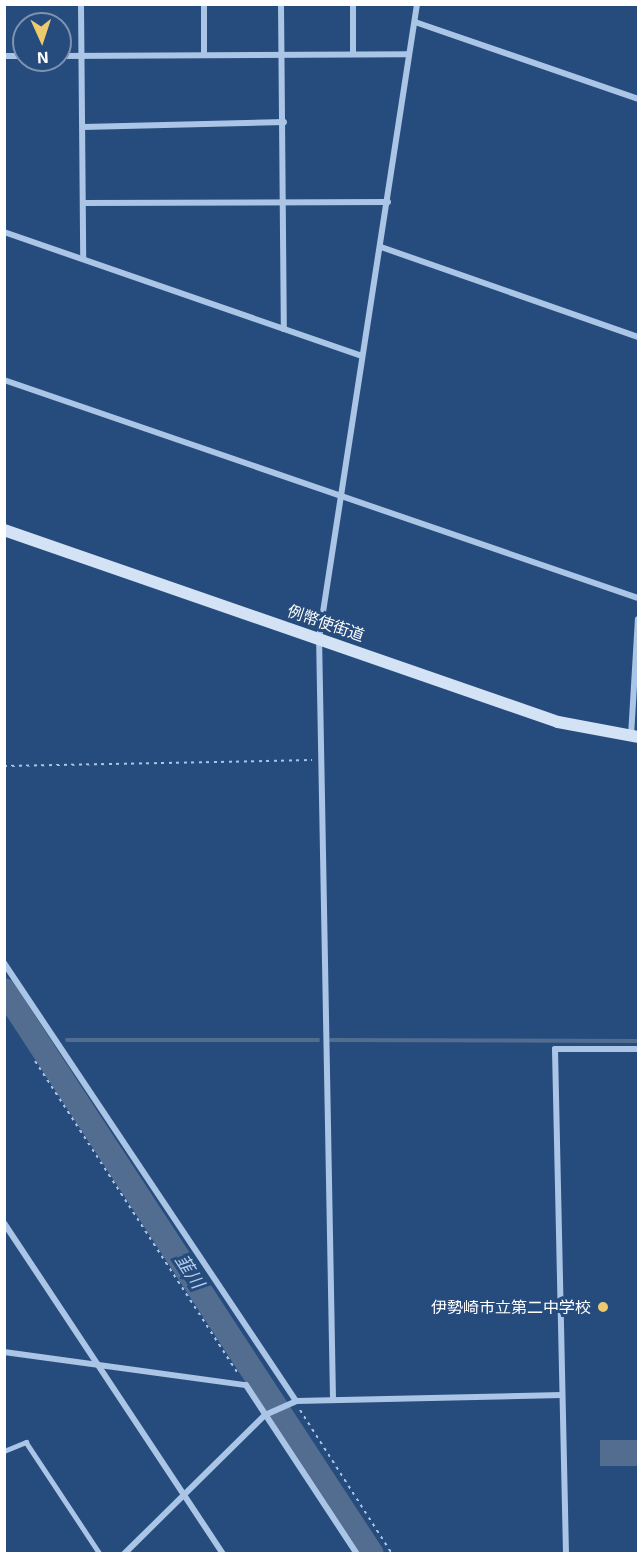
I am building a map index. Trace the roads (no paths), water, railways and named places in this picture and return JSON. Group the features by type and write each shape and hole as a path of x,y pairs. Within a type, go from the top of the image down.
{"main road":[{"name":"例幣使街道","path":"4,530 558,722 635,737"}],"street":[{"path":"81,4 83,258"},
{"path":"204,4 204,55"},
{"path":"281,4 286,202 284,329"},
{"path":"353,4 354,54"},
{"path":"333,1399 318,760 319,638 360,355 381,247 417,4"},
{"path":"415,22 639,99"},
{"path":"72,56 282,57 409,54"},
{"path":"83,127 284,123"},
{"path":"83,203 388,202"},
{"path":"4,232 360,355"},
{"path":"381,247 639,337"},
{"path":"4,380 340,498 639,598"},
{"path":"635,737 639,619"},
{"path":"4,963 294,1402"},
{"path":"566,1554 555,1049 639,1048"},
{"path":"4,1223 223,1554"},
{"path":"4,1352 246,1385 268,1414 357,1554"},
{"path":"124,1554 268,1414 294,1402 333,1399 562,1395"}],"lane":[{"path":"4,1451 26,1442 100,1554"}],"water":[{"path":"600,1440 638,1440 638,1466 600,1466"}],"waterway":[{"name":"韮川","path":"4,990 372,1554"},
{"path":"67,1040 318,1040"},
{"path":"331,1040 638,1041"},
{"path":"43,1047 52,1044"}],"place":[{"name":"伊勢崎市立第二中学校","path":"603,1307"}]}
